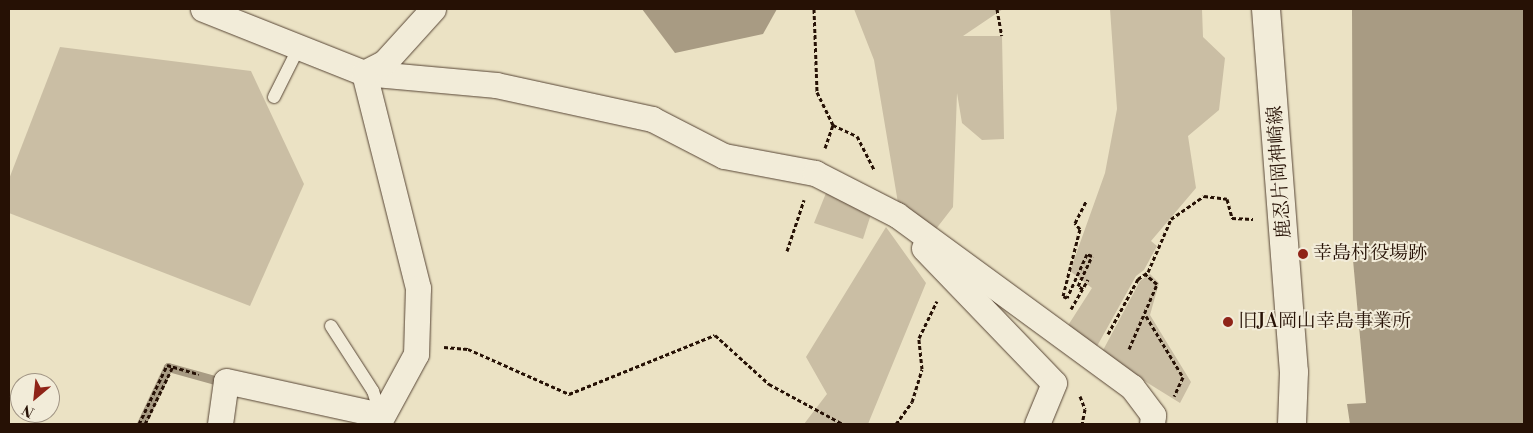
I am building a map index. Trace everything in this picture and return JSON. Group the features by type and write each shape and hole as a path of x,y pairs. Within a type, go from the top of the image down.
{"main road":[{"name":"鹿忍片岡神崎線","path":"1266,9 1284,222 1294,372 1292,424"}],"street":[{"path":"203,9 300,45 364,72 496,85 652,119 724,156 815,173 897,215 1132,387 1153,415 1152,424"},
{"path":"364,72 384,63 433,9"},
{"path":"220,424 226,381 380,420 416,354 418,288 364,72"},
{"path":"897,215 1054,383 1037,424"}],"lane":[{"path":"274,96 300,45"},
{"path":"331,326 373,390 380,420"}],"path":[{"path":"814,9 818,92 833,125 857,136 897,215"},
{"path":"997,9 1002,36"},
{"path":"787,251 806,196"},
{"path":"1094,360 1138,278 1144,274 1171,219 1204,196 1227,199 1232,218 1284,222"},
{"path":"1083,289 1078,286 1092,256 1087,254 1066,298 1063,296 1080,229 1076,223 1086,201"},
{"path":"1129,348 1146,316 1157,284 1144,274"},
{"path":"896,424 912,402 922,370 919,338 942,291 972,297"},
{"path":"1146,316 1183,377 1173,398"},
{"path":"416,345 468,349 569,394 715,335 769,384 843,424"},
{"path":"139,424 167,365 226,381"},
{"path":"145,424 173,366"}],"shaded area":[{"path":"642,9 777,9 763,34 675,53"},
{"path":"854,9 1003,9 963,36 1002,36 1004,139 982,140 962,123 957,93 953,207 936,229 898,203 874,60"},
{"path":"1110,9 1202,9 1203,37 1225,58 1219,110 1188,136 1196,188 1151,241 1157,246 1144,270 1136,276 1096,348 1067,327 1092,288 1070,271 1105,173 1117,109"},
{"path":"1352,9 1524,9 1524,424 1350,424 1347,404 1366,403 1353,260"},
{"path":"60,47 251,71 304,184 250,306 9,213 9,179"},
{"path":"826,193 872,211 863,239 814,223"},
{"path":"886,227 926,283 868,424 804,424 827,394 806,357"},
{"path":"1150,274 1159,283 1150,315 1191,382 1180,403 1101,354 1140,281"}],"waterway":[{"path":"141,424 168,367 222,382"}],"place":[{"name":"幸島村役場跡","path":"1303,254"},
{"name":"旧JA岡山幸島事業所","path":"1228,322"}]}
